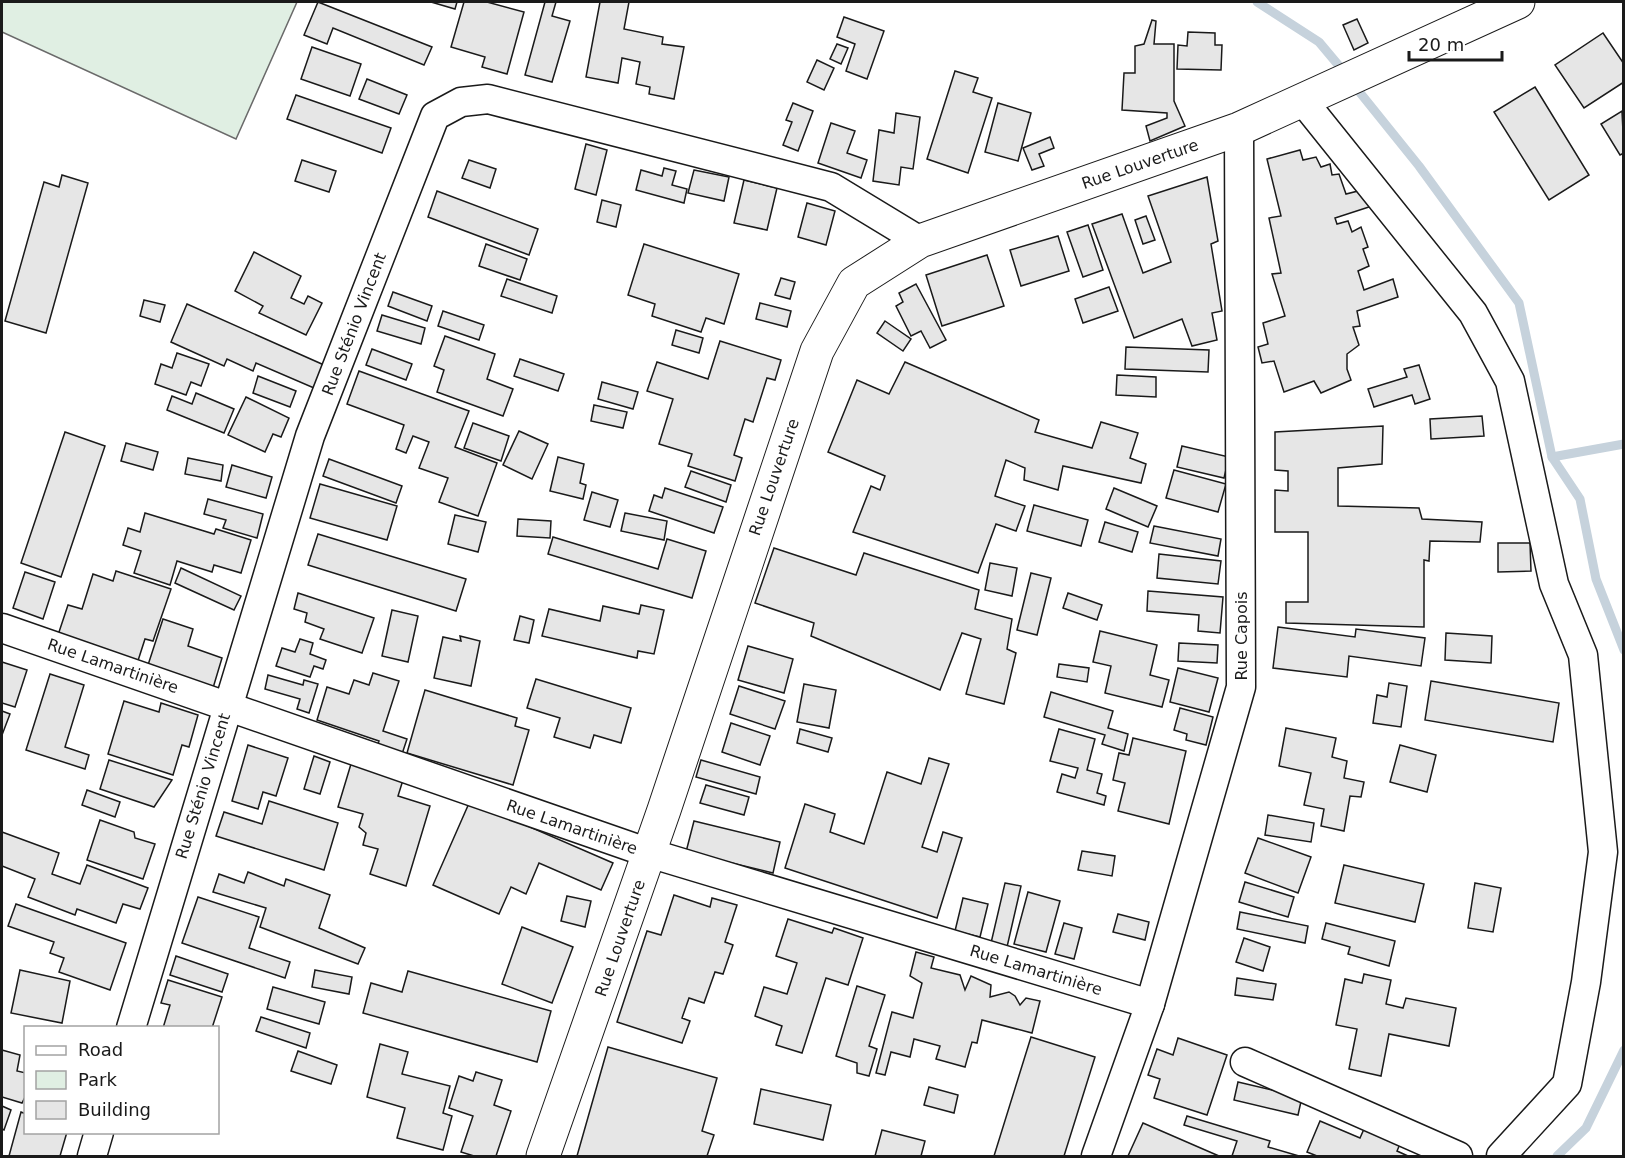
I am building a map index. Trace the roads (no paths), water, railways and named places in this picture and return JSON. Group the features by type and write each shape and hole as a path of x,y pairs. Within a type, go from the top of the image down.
{"main road":[{"name":"Rue Louverture","path":"543,1156 649,854 817,351 854,283 920,242 1239,129 1518,2"}],"street":[{"path":"1313,96 1473,313 1510,381 1554,584 1583,655 1603,852 1586,982 1567,1084 1501,1156"},
{"name":"Rue Sténio Vincent","path":"131,1026 310,436 435,116 461,102 488,99 820,184 831,187 920,242"},
{"name":"Rue Capois","path":"1096,1156 1150,1004 1241,687 1239,129"},
{"name":"Rue Lamartinière","path":"2,628 649,854 1150,1004"},
{"path":"1245,1062 1458,1156"},
{"path":"92,1156 98,1134"}],"waterway":[{"path":"1257,2 1319,42 1345,73"},
{"path":"1353,84 1419,166 1519,303 1552,457 1624,444"},
{"path":"1552,457 1580,499 1596,579 1624,650"},
{"path":"1557,1156 1586,1128 1624,1050"}]}
